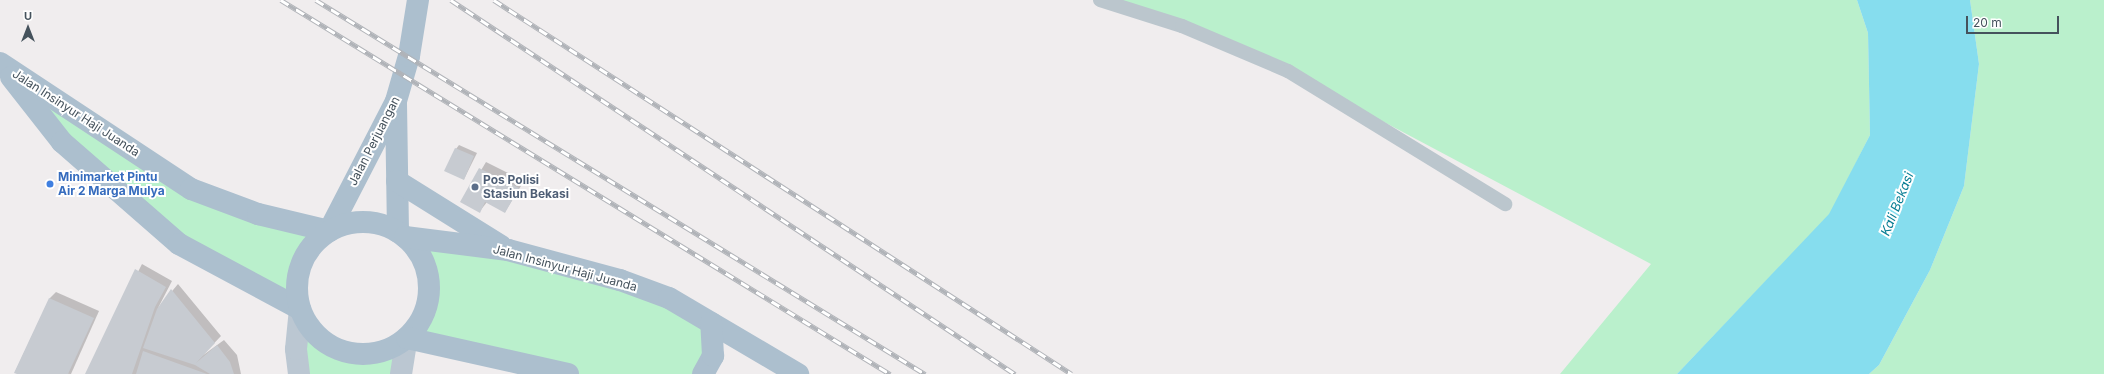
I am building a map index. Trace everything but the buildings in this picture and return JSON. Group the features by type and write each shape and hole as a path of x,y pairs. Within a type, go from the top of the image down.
{"main road":[{"name":"Jalan Perjuangan","path":"329,231 396,101 409,56 418,0"},
{"name":"Jalan Insinyur Haji Juanda","path":"0,64 190,189 258,214 329,231"},
{"name":"Jalan Insinyur Haji Juanda","path":"0,64 62,142 179,244 300,309"},
{"path":"396,101 397,181 401,234"},
{"path":"397,181 508,250"},
{"path":"361,222 378,223 401,234 423,260 430,279 426,309 407,338 384,352 349,353 316,336 300,309 296,289 299,268 312,245 329,231 361,222"},
{"name":"Jalan Insinyur Haji Juanda","path":"401,234 508,250 620,280 669,298 798,374"},
{"path":"703,374 713,356 711,323"},
{"path":"407,338 568,374"}],"street":[{"path":"299,374 296,349 300,309"},
{"path":"401,374 407,338"}],"lane":[{"path":"1100,0 1182,26 1288,71 1505,204"}],"green space":[{"path":"1100,0 1857,0 1868,33 1870,135 1830,214 1677,374 1560,374 1651,264 1288,71"},
{"path":"1970,0 2104,0 2104,374 1869,374 1879,365 1930,270 1964,186 1979,64"},
{"path":"1,64 191,189 318,239 299,268 296,289 300,309 316,336 349,353 384,352 416,329 427,309 430,279 416,247 508,250 711,323 703,374 568,374 407,339 401,374 299,374 299,309 179,244 62,142"}],"water":[{"name":"Kali Bekasi","path":"1857,0 1970,0 1979,64 1964,186 1930,270 1879,365 1869,374 1677,374 1829,214 1870,135 1868,33"}],"railway":[{"path":"281,0 890,374"},
{"path":"316,0 925,374"},
{"path":"451,0 1015,374"},
{"path":"494,0 1072,374"}],"place":[{"name":"Minimarket Pintu Air 2 Marga Mulya","path":"50,184"},
{"name":"Pos Polisi Stasiun Bekasi","path":"475,187"}]}
